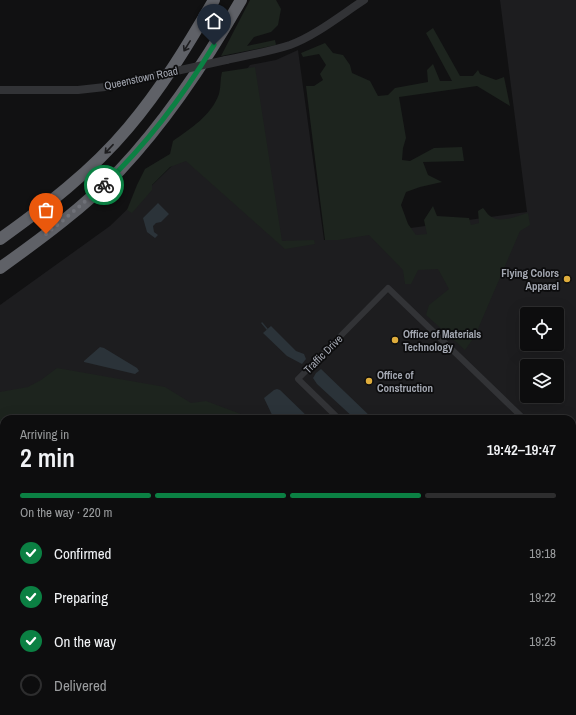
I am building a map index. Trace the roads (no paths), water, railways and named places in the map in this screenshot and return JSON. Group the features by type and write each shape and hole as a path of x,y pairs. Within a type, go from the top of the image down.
{"highway":[{"path":"0,239 54,199 84,174 128,129 166,79 214,0"},
{"path":"0,268 51,230 91,197 119,171 142,146 185,90 240,0"}],"street":[{"name":"Queenstown Road","path":"0,90 78,90 105,86 281,47 297,42 364,0"},
{"name":"Traffic Drive","path":"335,415 298,379 388,288 520,415"}],"waterway":[{"path":"262,323 267,329"}],"place":[{"name":"Flying Colors Apparel","path":"567,279"},
{"name":"Office of Materials Technology","path":"395,340"},
{"name":"Office of Construction","path":"369,381"}]}
